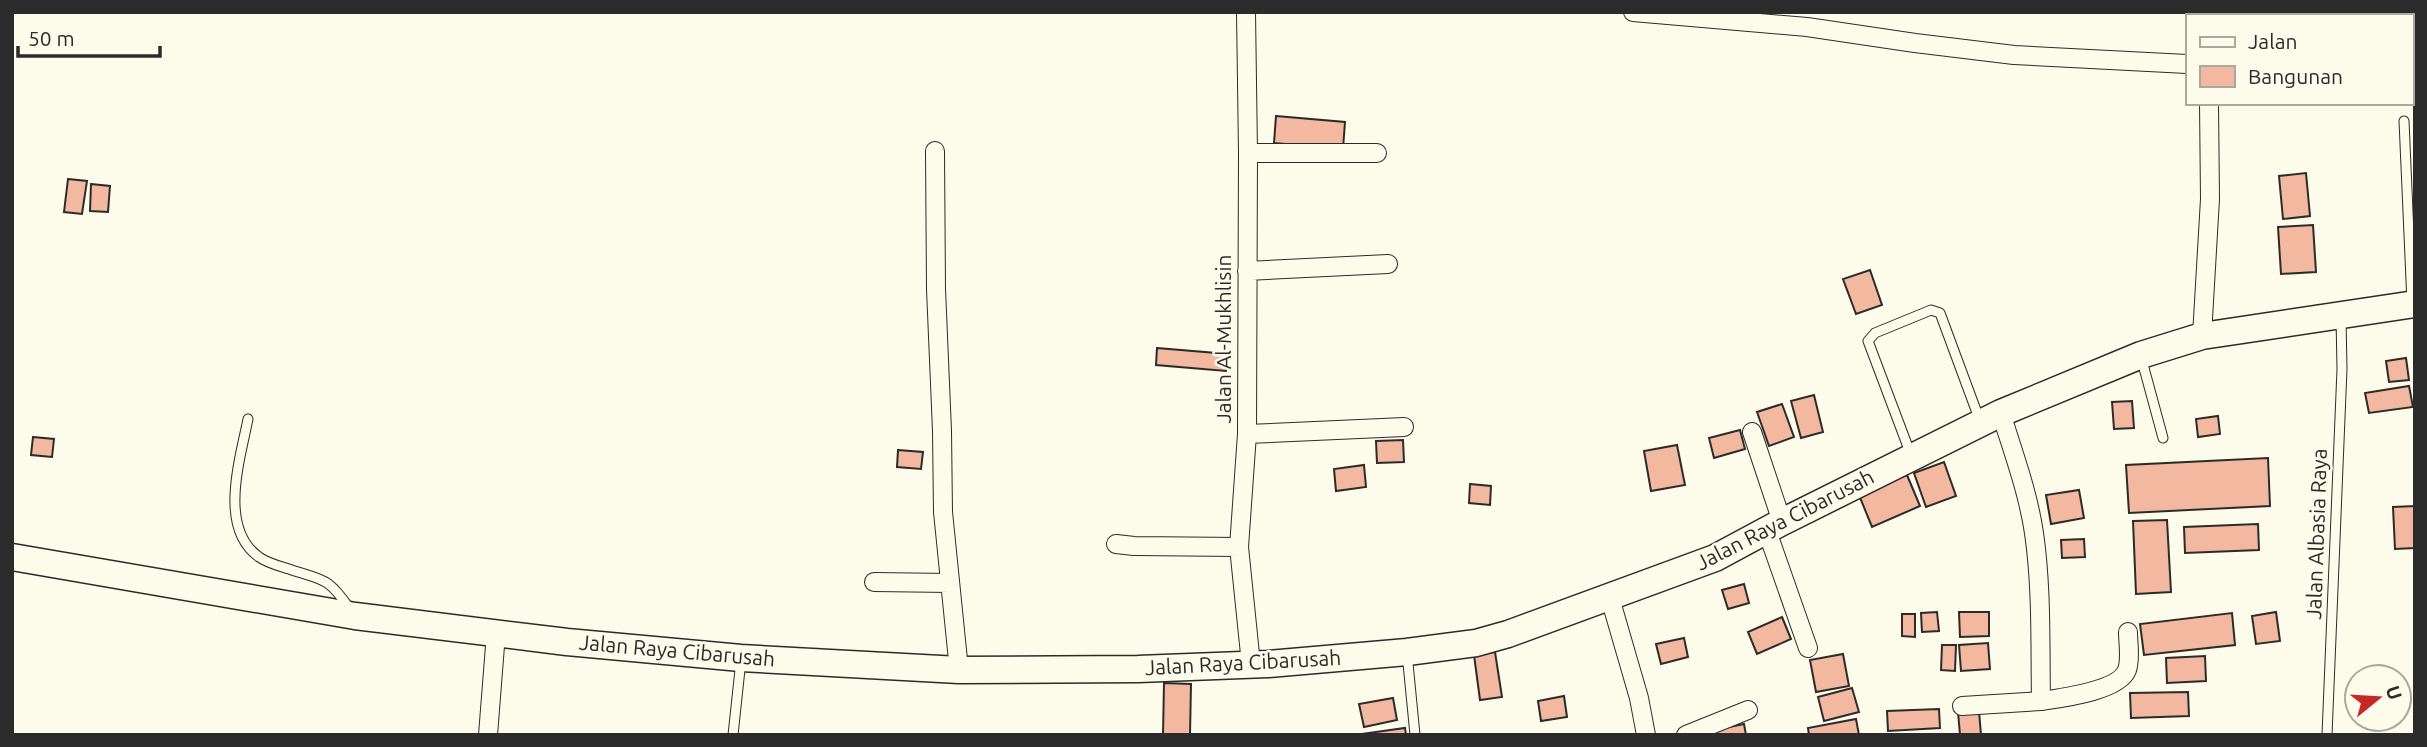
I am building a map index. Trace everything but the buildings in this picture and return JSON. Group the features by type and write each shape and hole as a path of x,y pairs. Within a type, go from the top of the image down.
{"main road":[{"name":"Jalan Raya Cibarusah","path":"12,557 355,616 496,634 741,658 959,670 1138,669 1251,664 1407,652 1476,643 1508,634 1715,558 1990,418 2141,355 2202,336 2341,324 2414,305"}],"street":[{"name":"Jalan Al-Mukhlisin","path":"1246,12 1247,434 1239,547 1251,664"},
{"path":"1633,12 1807,27 2014,55 2186,64"},
{"path":"2202,336 2210,199 2209,105"},
{"path":"935,151 943,512 959,670"},
{"path":"1248,153 1377,153"},
{"path":"1247,271 1388,264"},
{"path":"1990,418 2025,489 2034,533 2038,574 2041,701"},
{"path":"1247,434 1404,427"},
{"path":"1752,432 1808,648"},
{"path":"1116,544 1239,547"},
{"path":"874,582 950,583"},
{"path":"1610,598 1639,698 1646,735"},
{"path":"1962,706 2041,701 2082,694 2110,685 2123,677 2128,667 2127,632"},
{"path":"488,735 496,634"},
{"path":"1686,735 1748,710"}],"lane":[{"path":"2404,121 2414,305"},
{"path":"1911,457 1868,341 1875,333 1931,310 1940,313 1990,418"},
{"name":"Jalan Albasia Raya","path":"2327,735 2341,324"},
{"path":"2141,355 2163,438"},
{"path":"248,419 234,495 239,530 251,551 262,559 322,579 335,587 355,616"},
{"path":"1407,652 1415,735"},
{"path":"733,735 741,658"}]}
